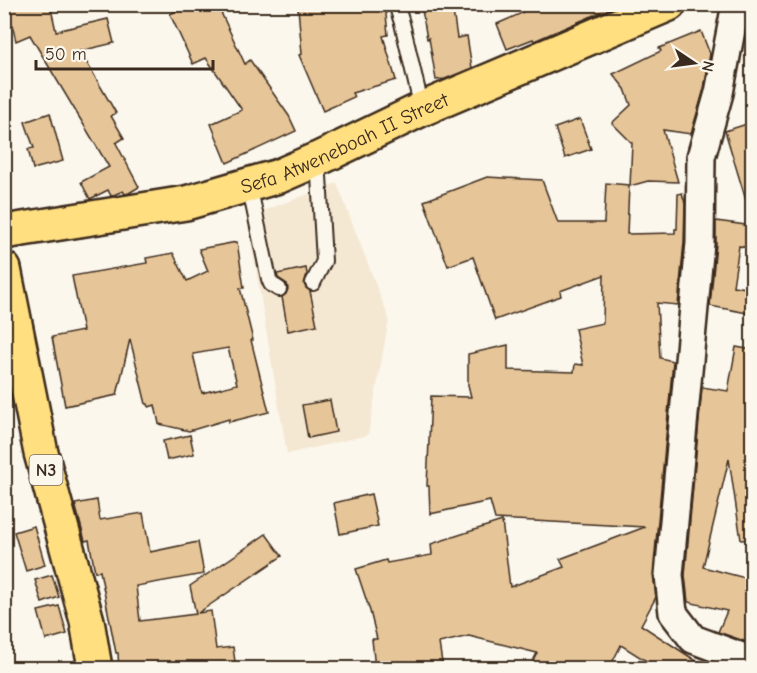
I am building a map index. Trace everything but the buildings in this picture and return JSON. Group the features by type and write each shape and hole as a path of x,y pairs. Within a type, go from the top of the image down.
{"main road":[{"name":"Sefa Atweneboah II Street","path":"4,232 186,203 279,176 422,109 669,4"},
{"name":"N3","path":"4,269 41,453 87,621 95,669"}],"street":[{"path":"736,4 719,93 701,157 700,243 669,575 673,614 693,639 753,662"}],"lane":[{"path":"396,4 422,109"},
{"path":"313,283 324,261 318,159"},
{"path":"249,185 269,279 271,284 279,289"}],"shaded area":[{"path":"337,183 389,319 368,435 287,454 247,217"}]}
